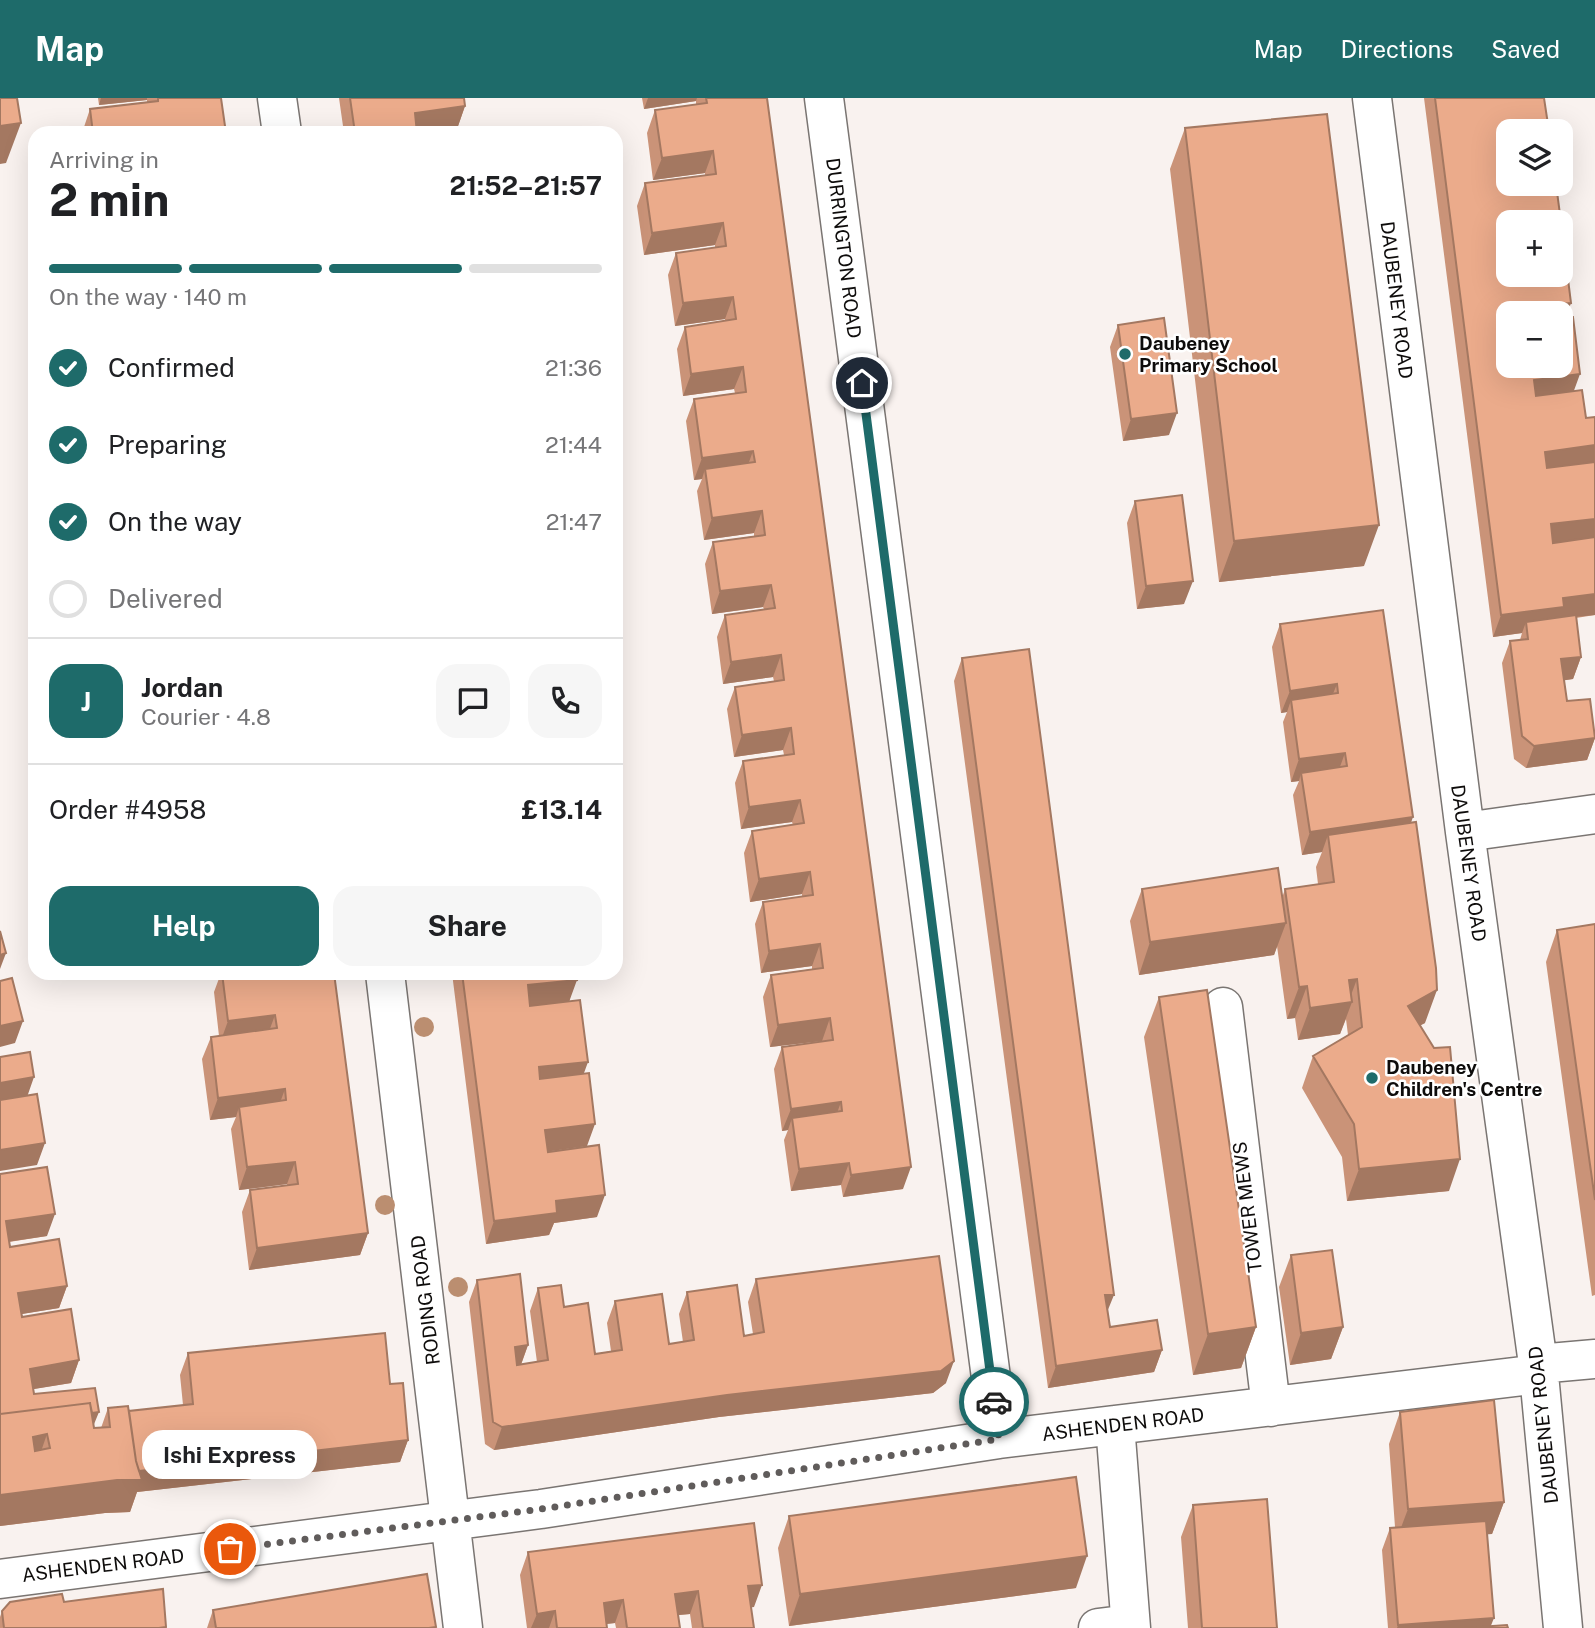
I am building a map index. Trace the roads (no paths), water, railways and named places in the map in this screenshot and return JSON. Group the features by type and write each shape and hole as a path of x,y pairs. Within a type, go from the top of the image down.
{"street":[{"path":"277,98 281,126"},
{"name":"DURRINGTON ROAD","path":"824,98 999,1439"},
{"name":"DAUBENEY ROAD","path":"1372,98 1465,832 1538,1369 1563,1628"},
{"path":"1465,832 1595,814"},
{"name":"RODING ROAD","path":"386,980 463,1628"},
{"name":"TOWER MEWS","path":"1223,1007 1271,1407"},
{"name":"ASHENDEN ROAD","path":"0,1579 541,1509 999,1439 1271,1407 1595,1359"},
{"path":"1115,1425 1119,1627"}],"place":[{"name":"Daubeney Primary School","path":"1125,354"},
{"name":"Daubeney Children's Centre","path":"1372,1078"},
{"name":"Ishi Express","path":"230,1549"}]}
